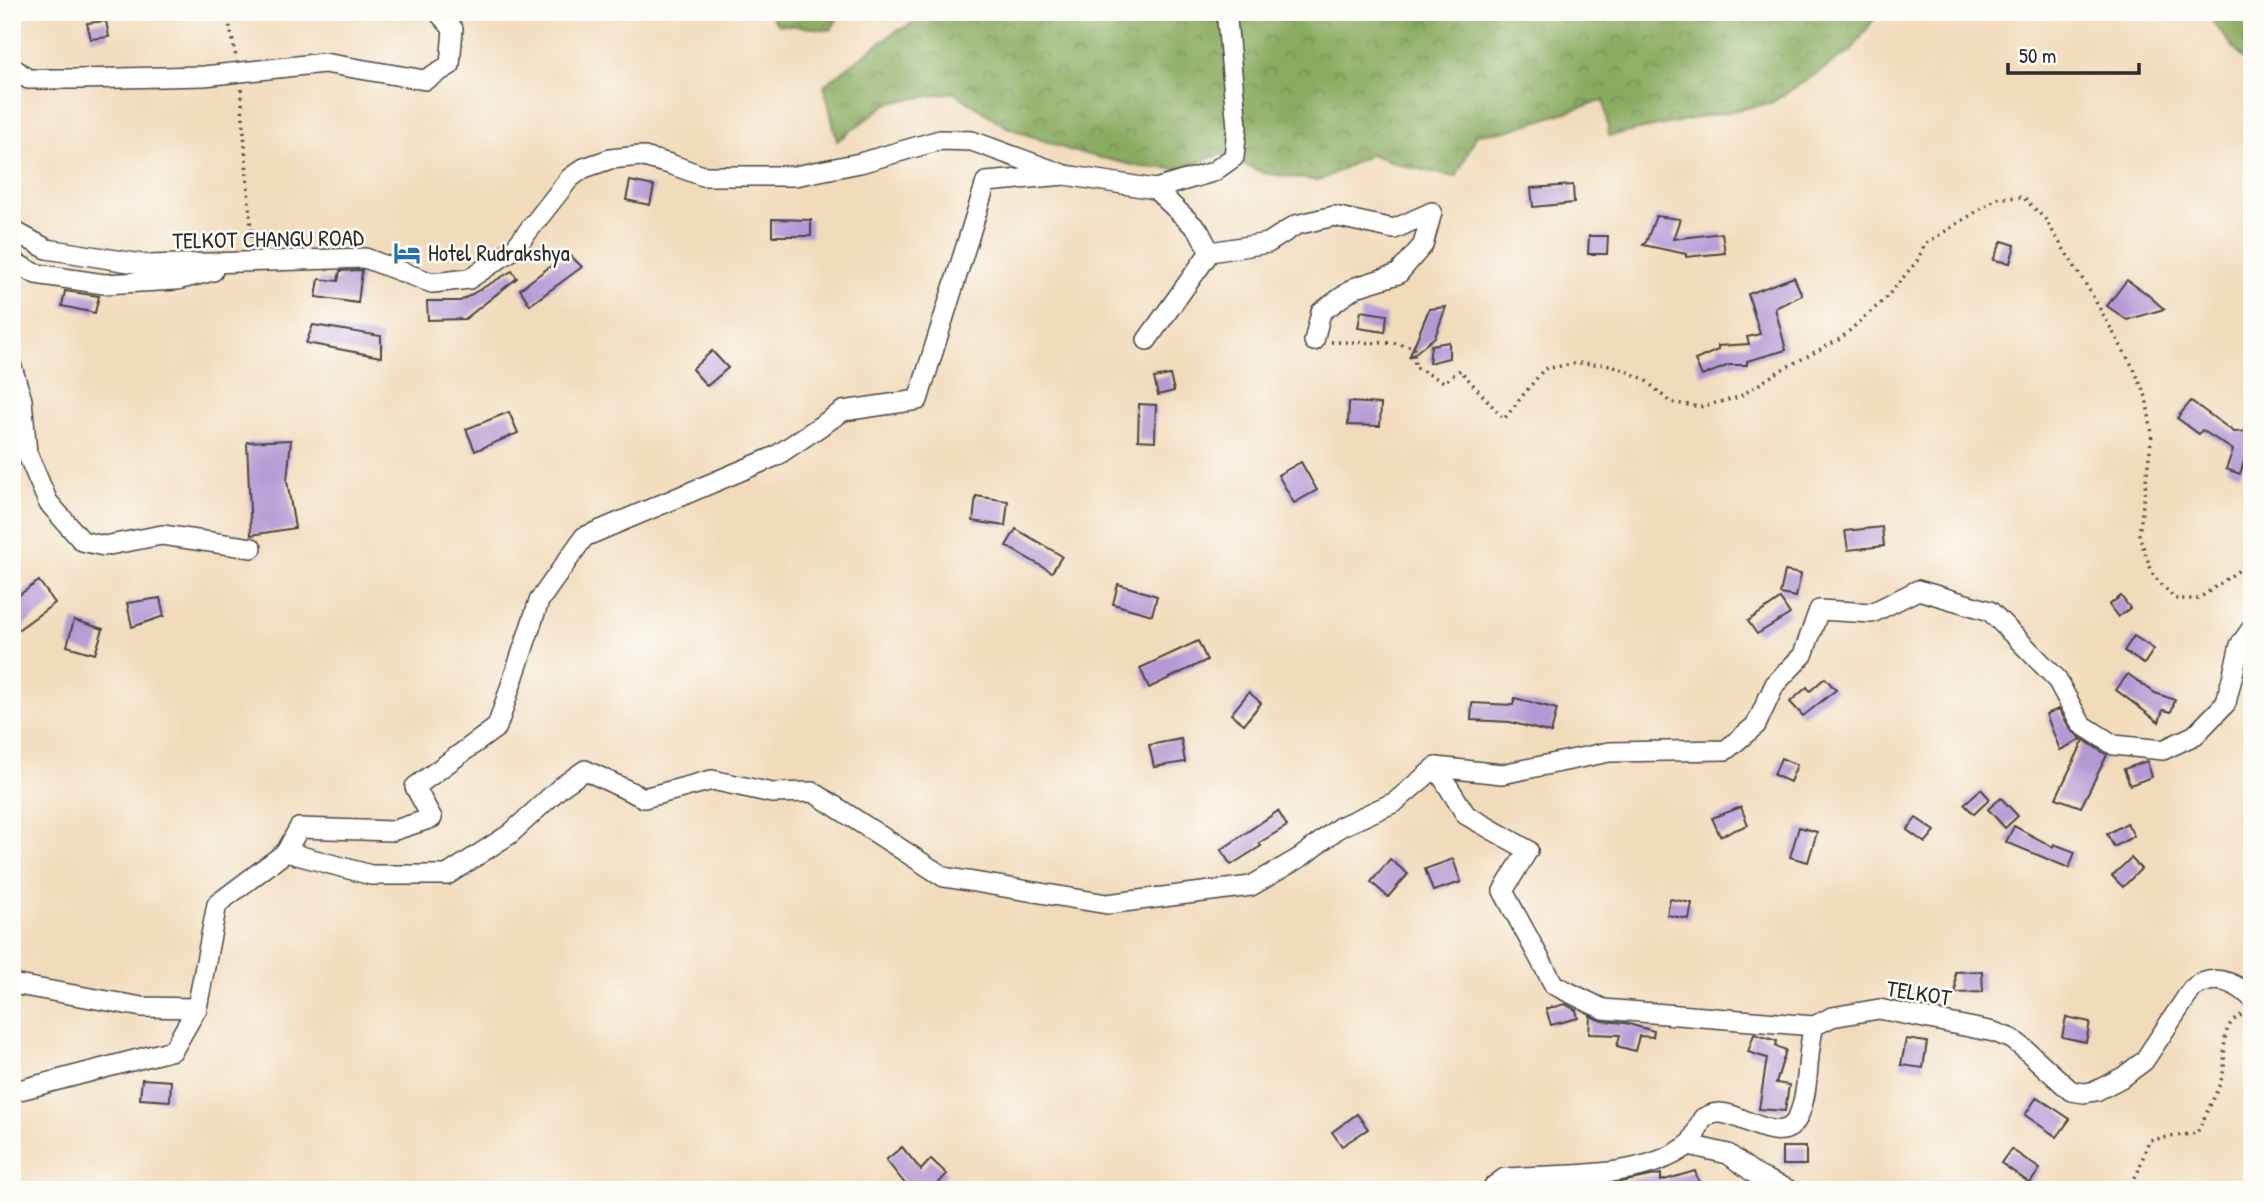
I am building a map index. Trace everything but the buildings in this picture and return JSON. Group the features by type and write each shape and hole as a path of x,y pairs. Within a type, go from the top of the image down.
{"street":[{"path":"12,67 28,79 204,76 324,63 425,80 450,65 453,29 438,12"},
{"name":"TELKOT CHANGU ROAD","path":"12,230 47,250 148,265 365,258 432,283 469,279 514,249 570,178 584,168 610,159 640,156 703,176 795,176 860,163 940,140 972,141 1065,175 1155,189 1213,172 1234,157 1237,127 1227,20 1229,12"},
{"path":"12,1092 173,1050 197,1008 217,904 286,852 299,828 392,831 432,818 415,787 497,727 539,601 583,537 776,456 843,411 918,400 986,182 1065,175"},
{"path":"1155,189 1199,231 1210,252"},
{"path":"1147,340 1210,252 1268,243 1296,225 1334,216 1394,229 1433,212 1423,245 1398,274 1356,287 1321,312 1314,341"},
{"path":"12,261 36,274 104,284 177,280 253,261"},
{"path":"12,367 22,400 27,453 48,502 82,541 104,546 162,535 252,548"},
{"path":"286,852 371,875 447,875 510,834 561,787 585,770 644,799 712,780 772,793 813,792 944,877 1107,904 1251,886 1301,857 1340,827 1395,802 1436,767 1502,774 1609,752 1726,750 1756,725 1775,684 1803,655 1819,610 1872,613 1918,590 1990,611 2056,678 2081,724 2114,744 2163,750 2195,735 2226,702 2240,645 2252,628"},
{"path":"1436,767 1466,815 1528,850 1503,891 1555,985 1603,1009 1814,1026 1801,1111 1796,1122 1784,1130 1767,1129 1720,1112 1703,1118 1689,1145 1647,1165 1623,1170 1505,1178 1492,1190"},
{"name":"TELKOT","path":"1814,1026 1832,1017 1879,1009 1994,1032 2012,1039 2071,1091 2084,1093 2096,1091 2123,1077 2144,1061 2192,989 2202,981 2217,980 2231,984 2252,998"},
{"path":"12,984 142,1007 197,1008"},
{"path":"1689,1145 1728,1154 1758,1176 1789,1190"}],"path":[{"path":"227,12 239,73 253,261"},
{"path":"1314,341 1394,342 1414,346 1415,368 1444,382 1460,370 1504,419 1544,369 1578,363 1612,365 1644,379 1670,402 1700,407 1739,397 1781,370 1840,339 1884,300 1917,261 1926,244 1998,198 2023,197 2045,219 2088,288 2134,369 2146,397 2152,434 2139,535 2153,575 2175,599 2198,599 2252,561"},
{"path":"2128,1190 2138,1172 2149,1140 2197,1133 2223,1076 2225,1033 2234,1018 2252,1012"}],"green space":[{"path":"768,12 841,12 831,30 777,24"},
{"path":"935,12 1879,12 1851,51 1771,103 1609,136 1604,100 1510,130 1477,134 1456,177 1401,165 1371,154 1319,181 1264,173 1221,154 1178,169 1141,167 1072,151 1009,128 953,92 888,103 837,141 824,85 893,33"},
{"path":"2205,12 2252,12 2252,71"}],"place":[{"name":"Hotel Rudrakshya","path":"407,253"}]}
